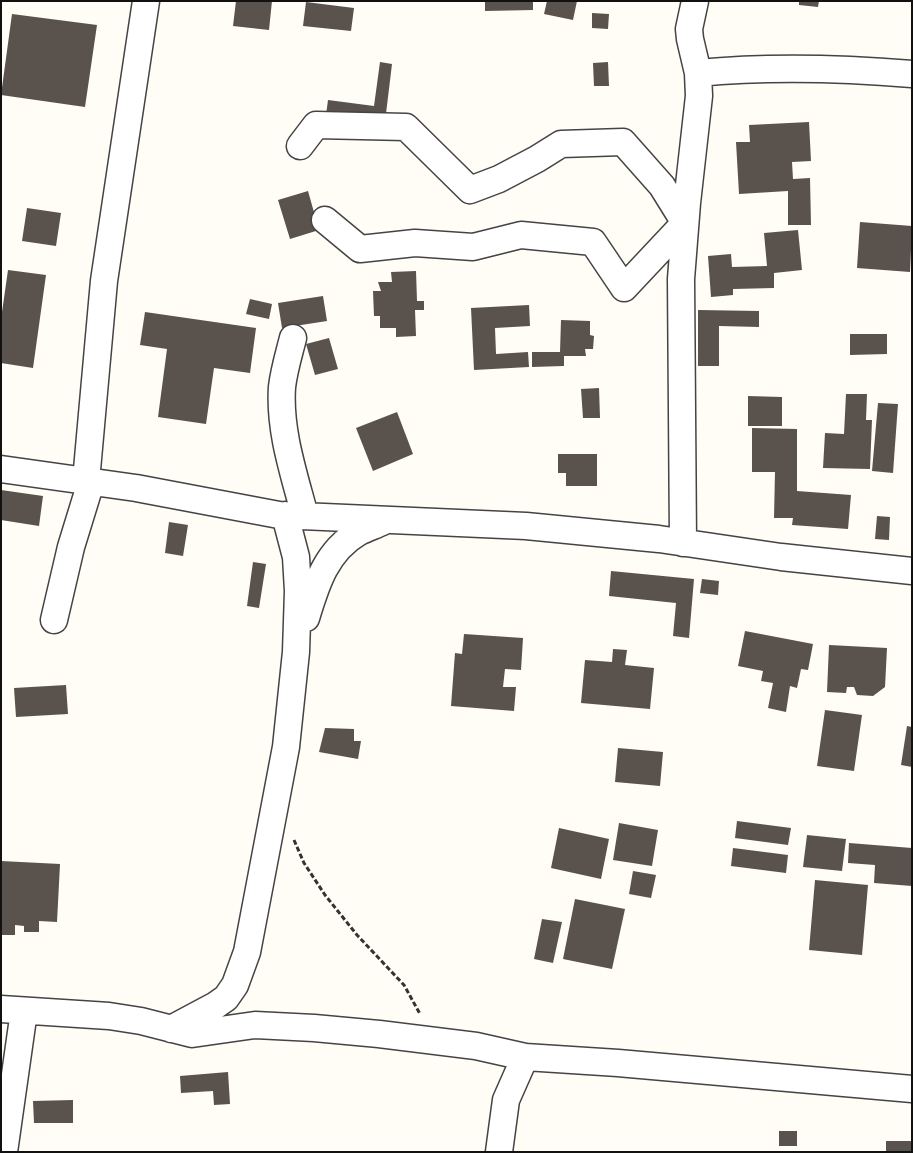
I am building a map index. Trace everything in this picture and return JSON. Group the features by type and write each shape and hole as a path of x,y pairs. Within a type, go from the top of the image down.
{"street":[{"path":"54,620 88,482 104,281 146,1"},
{"path":"683,542 681,279 685,223 699,96 698,73 689,29 695,1"},
{"path":"698,73 792,67 912,74"},
{"path":"300,146 316,125 406,127 470,190 499,179 561,144 623,142 662,186 685,223"},
{"path":"325,220 360,249 415,243 473,247 521,235 592,242 624,288 685,223"},
{"path":"170,1029 216,1005 226,998 235,985 247,952 286,746 296,652 298,583 295,516 289,459 283,427 282,388 284,371 293,338"},
{"path":"1,469 295,516 526,526 683,542 781,557 912,571"},
{"path":"296,652 323,568 344,544 358,533 385,520"},
{"path":"4,1152 13,1010 109,1016 192,1034 255,1025 351,1031 476,1046 525,1057 912,1089"},
{"path":"499,1152 506,1100 525,1057"}],"path":[{"path":"292,832 296,848 325,895 404,986 420,1015"}],"building":[{"path":"236,1 272,1 269,30 233,26"},
{"path":"485,1 533,1 533,10 485,11"},
{"path":"547,1 577,1 573,20 544,14"},
{"path":"799,1 819,1 818,7 799,5"},
{"path":"306,2 354,8 351,31 303,26"},
{"path":"592,13 609,14 608,29 592,28"},
{"path":"12,14 97,25 85,107 1,95"},
{"path":"380,62 392,64 385,122 326,115 328,100 374,106"},
{"path":"608,62 609,86 594,86 593,63"},
{"path":"809,122 811,161 792,162 793,179 810,178 811,225 788,225 788,191 739,194 736,142 750,142 749,125"},
{"path":"308,191 319,230 290,239 278,200"},
{"path":"27,208 61,213 56,246 22,241"},
{"path":"860,222 912,226 910,272 857,268"},
{"path":"798,230 802,270 774,273 774,288 733,289 733,295 711,297 708,256 731,254 732,267 767,266 764,233"},
{"path":"8,270 46,275 33,368 1,363 1,319"},
{"path":"416,271 417,301 424,301 424,310 415,310 416,336 396,337 396,328 380,328 380,316 374,316 373,291 381,291 378,282 392,282 391,272"},
{"path":"323,296 327,321 282,328 278,303"},
{"path":"250,299 272,304 269,319 246,314"},
{"path":"529,305 530,326 495,328 496,354 528,352 529,367 474,370 471,308"},
{"path":"698,310 759,311 759,327 719,326 719,366 698,366"},
{"path":"145,312 256,328 250,373 214,368 206,424 158,417 167,349 140,345"},
{"path":"561,320 590,321 590,335 594,336 593,349 585,349 586,356 564,356 564,366 532,367 532,352 560,352"},
{"path":"850,334 887,334 887,354 850,355"},
{"path":"329,338 338,369 315,375 306,344"},
{"path":"599,388 600,418 583,418 581,389"},
{"path":"846,394 867,394 866,420 872,420 870,469 823,468 825,433 844,434"},
{"path":"748,396 782,397 782,426 748,426"},
{"path":"878,403 898,404 893,473 872,471"},
{"path":"397,412 413,454 373,471 356,428"},
{"path":"752,428 797,429 797,491 851,495 848,529 792,525 793,518 774,518 775,472 752,472"},
{"path":"558,454 597,454 597,486 566,486 566,473 558,473"},
{"path":"1,490 43,496 39,526 1,520"},
{"path":"877,516 890,517 889,540 875,539"},
{"path":"169,522 188,525 183,556 165,553"},
{"path":"253,562 266,564 259,608 247,606"},
{"path":"611,571 694,579 689,638 673,636 676,603 609,596"},
{"path":"702,579 719,581 718,595 700,593"},
{"path":"745,631 813,644 808,670 801,669 797,688 790,686 786,712 768,708 773,683 761,681 763,671 738,666"},
{"path":"464,634 523,638 521,670 505,669 503,687 516,687 514,711 451,706 455,653 462,654"},
{"path":"829,645 887,648 885,687 873,696 857,695 854,687 847,687 846,693 827,692"},
{"path":"613,649 627,650 625,665 654,668 650,709 581,703 585,660 612,662"},
{"path":"66,685 68,714 16,717 14,688"},
{"path":"825,710 862,715 854,771 817,766"},
{"path":"907,726 912,727 912,767 901,765"},
{"path":"325,728 354,729 354,741 361,741 358,759 319,752"},
{"path":"618,748 663,752 660,786 615,782"},
{"path":"737,821 791,828 788,845 735,838"},
{"path":"619,823 658,830 652,866 613,860"},
{"path":"559,828 609,839 601,879 551,868"},
{"path":"807,835 846,839 842,871 803,867"},
{"path":"849,843 912,848 912,886 874,883 875,865 848,863"},
{"path":"733,848 788,855 786,873 731,866"},
{"path":"1,861 60,864 57,922 39,921 39,932 24,932 24,926 15,925 15,935 1,935"},
{"path":"633,871 656,875 651,898 629,894"},
{"path":"815,880 868,885 862,955 809,950"},
{"path":"575,899 625,909 612,969 563,959"},
{"path":"542,919 562,922 553,963 534,959"},
{"path":"228,1072 230,1104 214,1105 213,1091 181,1093 180,1076"},
{"path":"73,1100 73,1123 34,1123 33,1101"},
{"path":"779,1131 797,1131 797,1146 779,1146"},
{"path":"886,1141 911,1141 911,1152 886,1152"}]}
